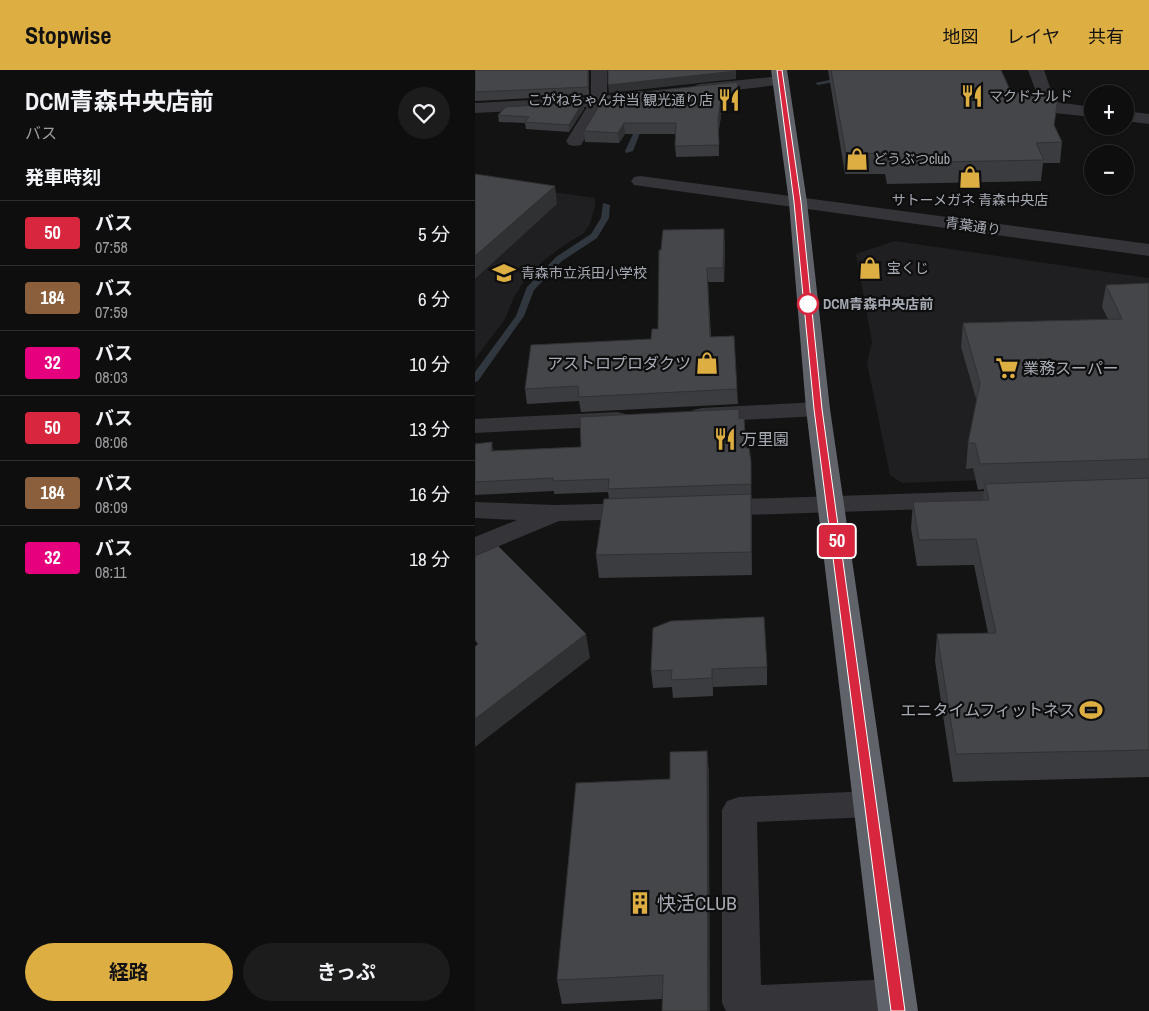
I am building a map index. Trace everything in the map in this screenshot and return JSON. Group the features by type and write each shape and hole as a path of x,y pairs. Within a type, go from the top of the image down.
{"highway":[{"path":"780,76 797,202 818,409 897,1004"}],"street":[{"path":"575,141 599,101 599,70"},
{"path":"1036,70 1048,105 1054,108 1084,111"},
{"path":"683,91 780,76"},
{"path":"477,110 599,101 655,94"},
{"path":"1134,117 1149,119"},
{"name":"青葉通り","path":"640,181 1149,250"},
{"path":"681,416 818,409"},
{"path":"475,426 642,418"},
{"path":"690,509 1043,497"},
{"path":"475,510 555,513 661,510"},
{"path":"475,547 555,513"},
{"path":"871,804 739,810 742,1003 897,1004"}],"shaded area":[{"name":"青森市立浜田小学校","path":"475,181 595,198 595,206 590,224 583,234 564,245 542,262 523,283 514,297 505,319 475,359"},
{"path":"895,241 1149,278 1149,474 902,483 890,475 867,363 872,342 856,254"}],"building":[{"path":"475,70 588,70 588,87 475,92"},
{"path":"608,70 736,70 736,71 608,85"},
{"path":"831,70 1001,70 1011,92 1058,98 1054,125 1062,142 1036,143 1044,160 888,163 886,153 846,154"},
{"path":"737,82 738,91 722,92 718,118 719,145 675,146 676,123 624,123 618,133 584,131 605,96"},
{"path":"583,102 569,125 525,122 529,117 498,115 506,107"},
{"path":"475,174 555,186 475,256"},
{"path":"724,229 723,268 707,268 710,337 734,336 737,389 579,397 578,386 525,389 531,345 651,339 652,329 658,329 659,250 661,250 663,230"},
{"path":"1149,283 1149,459 980,464 975,443 968,443 980,383 963,323 1122,319 1106,285"},
{"path":"739,409 739,419 744,418 746,448 749,448 751,484 608,489 609,479 553,481 553,478 475,482 475,444 492,442 491,451 581,447 580,417"},
{"path":"1149,478 1149,750 956,754 937,634 996,633 976,539 919,540 913,502 989,500 985,484"},
{"path":"751,494 751,552 596,555 604,499"},
{"path":"498,546 586,634 475,719 475,647 478,644 475,640 475,556"},
{"path":"764,617 767,667 712,669 712,678 671,680 672,670 651,671 653,628 671,621"},
{"name":"快活CLUB","path":"707,751 708,1011 662,1011 663,975 557,980 576,783 670,779 670,752"}],"waterway":[{"path":"818,83 843,79"},
{"path":"629,151 642,120"},
{"path":"475,379 520,316 530,289 559,259 594,236 605,218 606,205"}],"bus line":[{"name":"50","path":"779,70 797,202 818,409 898,1011"}],"place":[{"name":"マクドナルド","path":"972,96"},
{"name":"こがねちゃん弁当 観光通り店","path":"729,100"},
{"name":"どうぶつclub","path":"857,159"},
{"name":"サトーメガネ 青森中央店","path":"970,177"},
{"name":"宝くじ","path":"870,268"},
{"name":"青森市立浜田小学校","path":"504,273"},
{"name":"DCM青森中央店前","path":"808,304"},
{"name":"アストロプロダクツ","path":"707,363"},
{"name":"業務スーパー","path":"1007,368"},
{"name":"万里園","path":"725,439"},
{"name":"エニタイムフィットネス","path":"1091,710"},
{"name":"快活CLUB","path":"640,903"}]}
